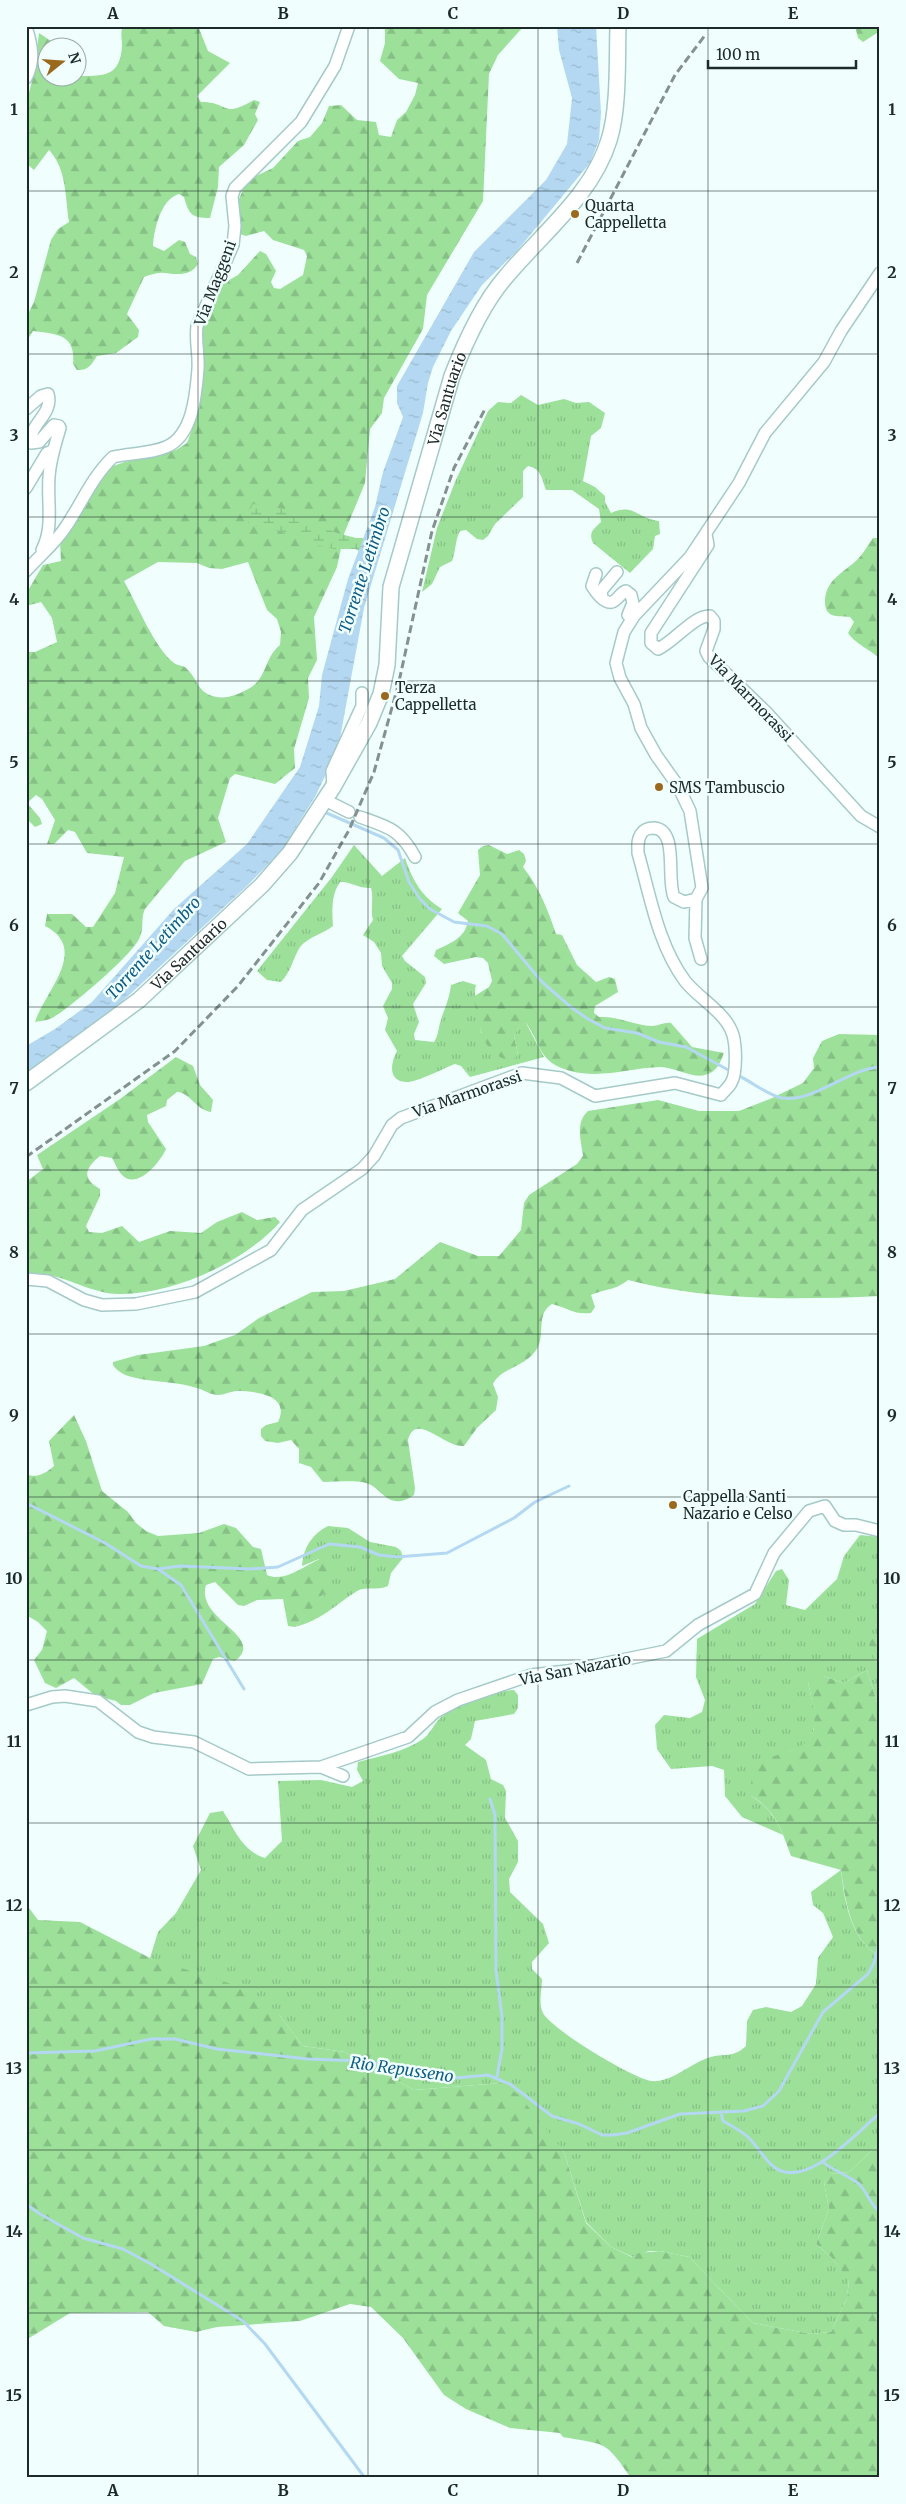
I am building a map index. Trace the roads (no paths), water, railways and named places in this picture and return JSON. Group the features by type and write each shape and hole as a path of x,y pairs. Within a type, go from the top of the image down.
{"main road":[{"name":"Via Santuario","path":"26,1083 133,1005 193,951 278,868 329,793 369,723 381,694 387,665 392,587 452,376 461,352 503,280 556,221 600,164 610,139 614,113 618,26"}],"street":[{"name":"Via Maggeni","path":"37,558 49,550 94,480 113,458 164,448 179,440 186,427 198,367 195,341 197,326 233,245 235,226 232,196 238,183 301,122 335,66 349,26"},
{"path":"26,27 32,56 31,68 26,78"},
{"name":"Via Marmorassi","path":"26,1279 48,1281 84,1300 102,1305 136,1304 195,1292 271,1250 295,1217 362,1169 374,1156 392,1125 420,1109 522,1073 561,1078 595,1096 675,1082 721,1094 732,1083 736,1050 732,1032 721,1016 685,981 658,926 638,853 637,841 642,832 648,828 661,829 666,834 670,847 670,881 674,897 684,902 696,900 700,895 702,880 690,811 678,786 656,755 641,728 634,704 620,678 616,663 624,632 632,619 676,574 706,534 752,460 766,433 824,362 840,332 880,273"},
{"name":"Via Maggeni","path":"26,409 41,396 48,394 50,402 47,411 30,440 31,443 39,442 54,424 60,428 52,451 49,477 50,524 48,538 37,558 26,571"},
{"name":"Via Maggeni","path":"26,488 47,453 52,451"},
{"name":"Via Marmorassi","path":"706,534 708,545 651,633 651,643 658,649 669,644 694,621 710,616 714,621 714,630 706,651 709,657 766,712 861,816 880,827"},
{"path":"602,598 601,591 617,572"},
{"path":"596,574 592,586 602,598 612,602 622,593 629,593 633,603 628,616 632,619"},
{"path":"349,812 329,793 332,770 362,706 362,693"},
{"path":"360,817 394,829 404,838 415,857"},
{"path":"696,900 695,938 701,959"},
{"name":"Via San Nazario","path":"26,1705 52,1697 65,1696 98,1701 138,1732 153,1737 194,1742 249,1769 321,1767 408,1737 435,1712 458,1700 531,1674 567,1670 666,1651 698,1626 755,1594 774,1553 809,1511 825,1506 835,1521 844,1525 856,1524 880,1531"},
{"path":"321,1767 343,1776"}],"water":[{"name":"Torrente Letimbro","path":"557,26 596,26 601,113 599,140 590,163 516,252 482,285 451,331 433,367 423,413 364,608 338,749 316,795 282,850 247,886 113,1010 74,1040 26,1072 26,1046 55,1029 92,1002 174,909 247,844 300,767 319,706 322,675 348,579 375,507 383,472 403,417 397,403 397,386 474,252 546,180 567,144 572,98 559,50"}],"waterway":[{"path":"322,811 384,838 398,850 409,882 420,899 430,909 454,922 487,926 502,934 542,982 588,1019 605,1028 637,1033 659,1042 686,1047 732,1072"},
{"path":"737,1075 776,1096 794,1098 819,1091 856,1073 880,1067"},
{"path":"158,1569 180,1566 250,1569 278,1567 329,1544 360,1547 379,1555 397,1557 447,1553 514,1518 535,1502 569,1486"},
{"path":"26,1503 105,1543 141,1566 158,1569 181,1585 244,1689"},
{"path":"490,1799 495,1815 496,1970 502,2017 502,2049 497,2076"},
{"name":"Rio Repusseno","path":"26,2053 95,2051 151,2039 175,2039 217,2049 308,2059 361,2061 416,2069 456,2078 488,2075 510,2084 552,2116 579,2124 602,2135 613,2135 627,2133 680,2114 744,2111 763,2106 779,2091 823,2012 868,1974 874,1963 880,1939"},
{"path":"721,2113 723,2121 746,2135 770,2164 787,2172 801,2171 816,2165 845,2145 880,2113"},
{"path":"822,2161 859,2184 880,2212"},
{"path":"26,2204 83,2238 123,2249 151,2264 243,2321 265,2344 365,2478"}],"railway":[{"path":"577,263 675,75 706,34"},
{"path":"26,1157 175,1051 238,986 319,883 349,830 374,772 398,686 432,531 454,468 485,409"}],"place":[{"name":"Quarta Cappelletta","path":"575,214"},
{"name":"Terza Cappelletta","path":"385,696"},
{"name":"SMS Tambuscio","path":"659,787"},
{"name":"Cappella Santi Nazario e Celso","path":"673,1505"}]}
